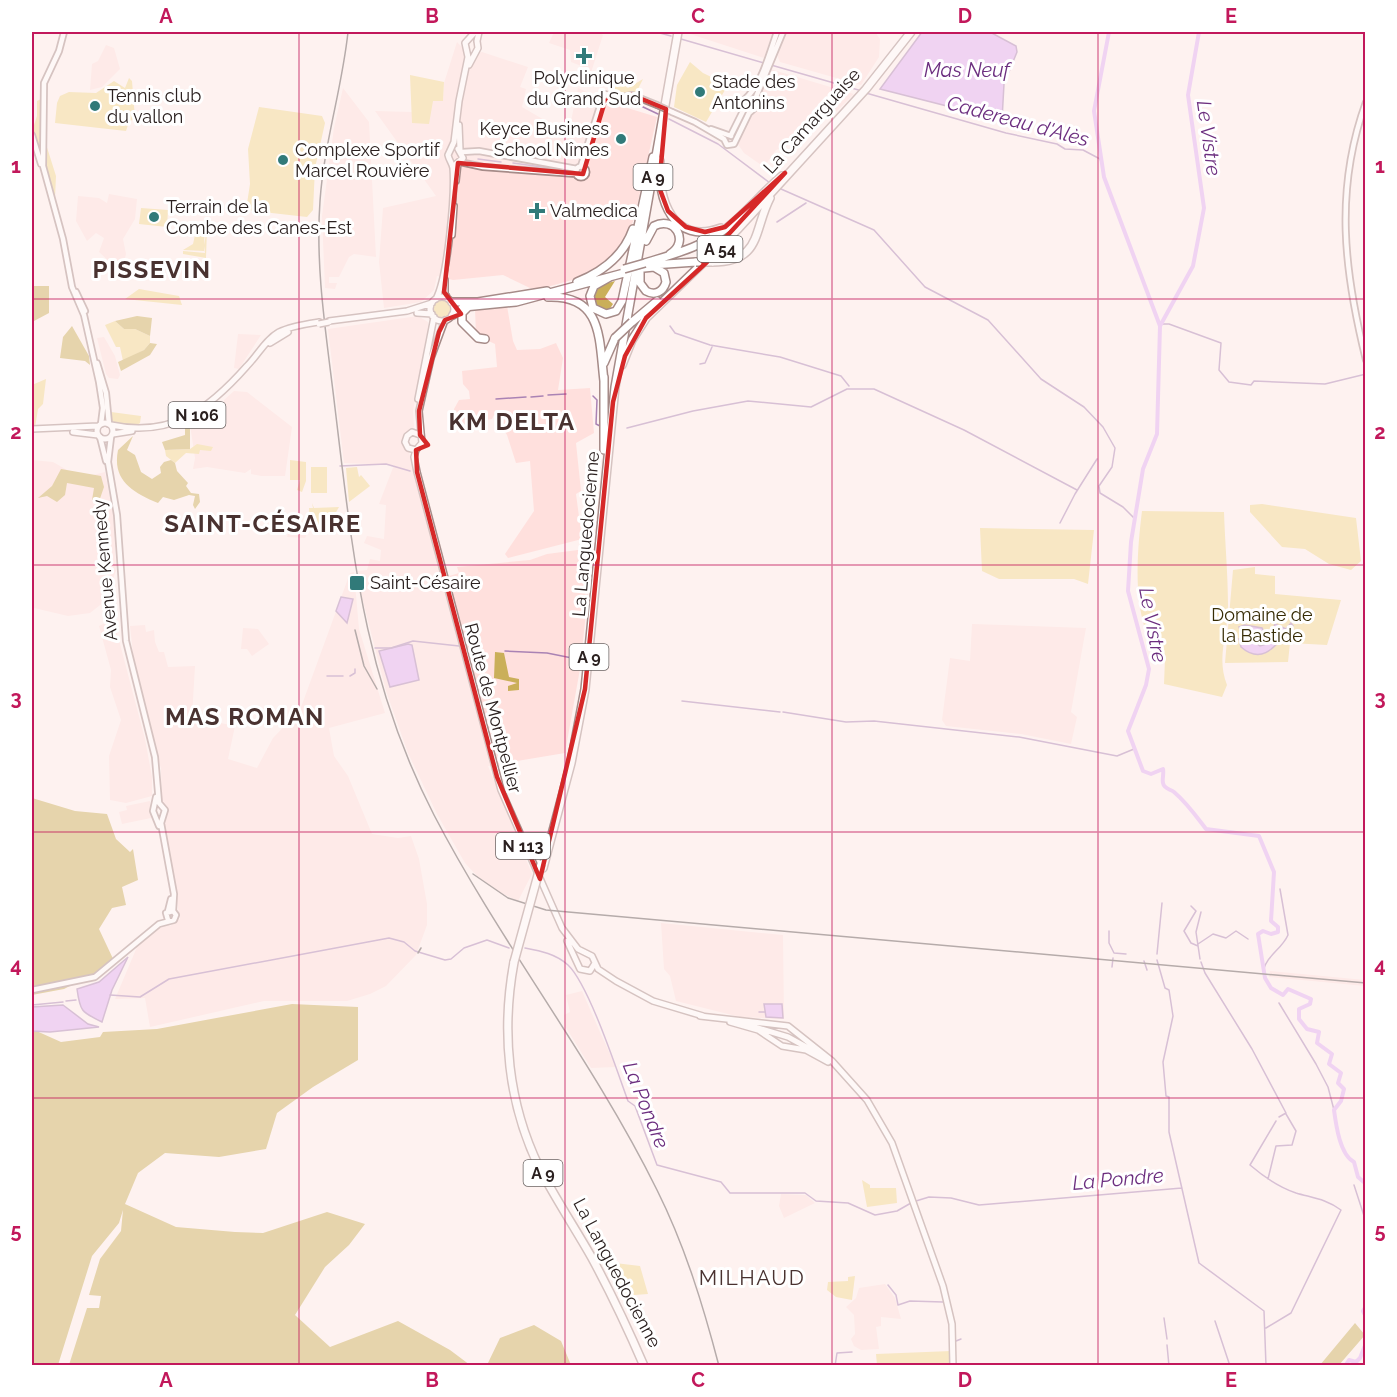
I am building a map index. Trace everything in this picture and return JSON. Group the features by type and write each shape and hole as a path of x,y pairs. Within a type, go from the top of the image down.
{"highway":[{"name":"La Languedocienne","path":"646,1365 611,1286 549,1177 528,1128 516,1084 512,1054 512,1003 515,963 571,763 585,689 613,402 667,101 676,32"},
{"name":"La Languedocienne","path":"542,866 567,763 582,688 604,456 618,349 659,146 676,32"},
{"name":"La Camarguaise","path":"836,122 909,32"},
{"name":"La Camarguaise","path":"604,381 605,358 615,338 692,272 859,95"},
{"path":"623,337 643,268 645,241 667,101"},
{"path":"453,315 458,309 467,305 541,292 667,262 734,260 750,250 758,236 766,206 776,190 836,122"},
{"name":"A 54","path":"613,402 628,346 646,318 725,244 836,122"},
{"path":"578,282 605,267 622,250 631,234 659,146"},
{"path":"659,146 661,196 668,211 678,222 692,230 708,232 720,229 738,218"},
{"path":"659,259 703,243 738,218 785,173"},
{"path":"624,271 596,285 590,296 593,308 606,314 616,310 622,301 641,201"},
{"path":"643,268 678,247 680,237 677,229 669,224 659,223 651,229 645,241"},
{"path":"450,300 467,305 510,303 610,277"},
{"path":"534,298 569,299 590,313 599,334 604,381"},
{"path":"467,305 462,313 462,322 478,338 485,339"},
{"name":"A 54","path":"604,381 604,456"}],"main road":[{"path":"47,186 42,147 43,90 46,74 59,51 63,32"},
{"path":"407,311 428,302 437,292 447,248 451,162 448,155 452,149 467,50 465,43 477,32"},
{"path":"447,248 434,301 432,339 416,410 416,427 405,441 413,450 422,443 420,405 434,349 445,320 453,315 445,287 461,151 458,133 470,63 478,48 477,32"},
{"path":"769,61 777,32"},
{"path":"725,141 732,137 751,111 756,108 766,68 783,32"},
{"path":"470,39 477,41"},
{"path":"467,50 475,51"},
{"path":"695,122 732,146 732,137 744,100 749,97 766,68"},
{"path":"579,169 608,99 635,96 732,137"},
{"path":"749,97 756,101"},
{"path":"1365,102 1351,148 1347,174 1346,255 1351,300 1365,360"},
{"path":"743,106 751,111"},
{"path":"32,135 63,239 72,287 84,315 99,382 103,408 99,436"},
{"path":"452,149 479,151 579,169"},
{"path":"507,168 508,157"},
{"path":"451,162 507,168 579,169"},
{"path":"32,430 112,436 106,393 86,316 72,287"},
{"path":"445,287 453,299 467,305"},
{"path":"434,301 450,300"},
{"name":"N 106","path":"388,315 434,301"},
{"path":"418,312 431,320 432,339"},
{"name":"N 106","path":"110,424 142,429 170,424 192,415 224,392 275,335 289,328 418,312 433,316"},
{"path":"433,316 445,320"},
{"name":"N 106","path":"112,436 152,430 188,420 224,395 272,342 294,329 319,323"},
{"path":"32,430 110,424"},
{"path":"412,432 420,435"},
{"name":"Avenue Kennedy","path":"99,436 116,515 122,639 152,757 158,806"},
{"name":"Avenue Kennedy","path":"112,436 108,462 117,515 123,621 155,757 158,806"},
{"name":"Route de Montpellier","path":"413,450 501,790 562,928 576,947 587,954"},
{"name":"Route de Montpellier","path":"413,450 496,784 551,910 578,962"},
{"path":"32,990 95,977 157,926 168,914 174,894 159,816 153,811 158,806 165,811 159,816"},
{"path":"601,973 594,959 587,954 582,956 578,962 582,971 591,970 601,973 653,1001 758,1030 782,1046 815,1054 854,1084"},
{"path":"591,970 595,963"},
{"path":"706,1016 788,1026 823,1053 854,1084 877,1115 896,1152 947,1302 953,1338 953,1365"},
{"path":"706,1016 763,1028 788,1037 826,1059 854,1084"}],"highlighted area":[{"path":"632,95 666,109 659,187 668,211 686,227 705,232 725,227 785,173 703,262 707,262 646,318 625,356 613,402 585,689 540,879 497,777 417,472 416,450 428,445 420,435 419,411 439,332 445,320 461,314 444,292 458,163 583,174 605,101"}],"shaded area":[{"name":"Polyclinique du Grand Sud","path":"554,32 599,32 603,35 588,82 586,81 589,69 571,62 570,50 549,43"},
{"path":"684,32 773,32 764,58"},
{"path":"786,32 875,32 880,39 879,57 861,85 780,62 777,55"},
{"path":"457,42 470,55 482,52 528,67 520,87 526,89 522,107 558,128 569,130 578,88 611,103 657,117 634,219 623,247 603,267 583,277 540,289 530,288 503,275 453,280 437,276 434,290 421,302 384,308 379,262 383,208 436,196 375,111 412,112 412,123 433,101 443,101 444,83"},
{"path":"106,45 114,48 120,69 102,87 90,90 92,64 98,61"},
{"path":"770,69 854,94 837,111 813,126 801,141 776,150 764,167 744,153 737,143"},
{"path":"343,88 369,122 376,257 354,254 349,257 339,277 329,277 329,283 337,283 335,289 325,288 322,216 334,128"},
{"path":"109,194 137,199 135,219 123,239 126,254 123,266 114,266 99,252 104,238 96,233 87,241 76,221 78,196 99,198 107,203"},
{"path":"615,281 605,297 613,304 607,313 594,304 594,293 601,285"},
{"path":"32,286 49,286 49,313 34,321 32,320"},
{"path":"507,306 513,341 517,350 540,349 556,343 563,358 558,390 590,388 594,433 576,443 581,491 576,494 582,539 508,558 505,554 534,511 530,461 516,463 507,435 494,415 492,419 457,426 454,409 459,400 470,399 469,391 463,384 462,371 497,367 495,344 476,335 475,309"},
{"path":"137,316 152,318 150,336 135,329 124,329 115,321"},
{"path":"418,316 428,322 428,326 413,411 414,427 403,439 409,452 459,645 465,649 446,577 459,573 457,567 530,560 547,554 593,548 580,669 565,753 488,766 532,874 518,901 501,893 477,876 465,863 437,814 408,753 386,691 359,586 358,571 367,570 370,559 380,561 381,550 364,543 367,536 384,539 386,505 379,504 394,465 344,463 328,329"},
{"path":"72,326 89,356 90,365 85,361 60,358 63,337"},
{"path":"238,334 261,335 239,369 234,368"},
{"path":"104,337 115,356 120,375 118,379 109,378 106,374 97,338"},
{"path":"150,343 157,344 150,355 121,371 118,362 144,350"},
{"path":"234,391 247,392 292,427 285,476 251,474 251,469 245,473 207,467 193,469 195,458 190,425 207,416 219,419 218,425 221,426 224,400"},
{"path":"190,425 190,449 165,450 162,442 185,435 185,427"},
{"path":"133,436 127,450 135,455 141,472 152,479 161,473 160,467 164,462 171,460 188,483 186,486 191,493 199,494 200,502 195,509 193,505 195,496 189,495 174,500 163,497 158,503 126,484 118,469 118,450"},
{"path":"32,460 53,462 67,470 89,476 105,472 114,519 116,571 104,602 90,613 68,616 34,608 32,611"},
{"path":"61,469 101,476 104,487 95,513 98,500 92,500 94,488 67,483 65,495 57,502 47,496 38,498 52,486"},
{"path":"293,522 308,524 302,525 303,532 308,532 305,538 287,537 290,527 293,528"},
{"path":"354,572 359,629 385,713 329,728 334,756 348,776 372,834 398,838 411,836 419,859 427,904 427,925 416,955 386,986 347,1001 264,1001 150,1027 145,998 115,999 137,947 166,922 170,926 180,919 162,820 161,769 134,663 130,626 145,625 146,632 154,630 155,642 159,652 164,652 168,667 195,666 192,717 235,726 228,759 257,768 273,738 300,710 350,573"},
{"path":"107,622 115,625 145,739 152,777 152,796 126,803 110,800 109,756 121,720 110,687 111,670 99,626"},
{"path":"972,624 1086,628 1071,712 1077,717 1071,744 1021,734 946,726 942,720 950,658 970,661"},
{"path":"243,628 258,629 269,644 252,656 247,649 241,649"},
{"path":"495,652 504,653 509,677 519,679 519,690 508,691 508,686 517,683 494,678"},
{"path":"32,798 75,811 107,814 116,839 130,852 133,849 138,880 122,887 126,905 112,908 99,929 115,963 64,989 32,995"},
{"path":"150,801 151,818 122,824 119,812 127,810 126,806"},
{"path":"661,923 783,935 784,1019 740,1017 676,1001 670,976 664,969"},
{"path":"1270,971 1365,980 1365,986 1269,977"},
{"path":"582,991 616,1067 591,1068 565,1026 564,1015 570,1012 566,995"},
{"path":"292,1004 358,1007 358,1060 313,1087 277,1113 266,1149 219,1157 165,1153 138,1173 125,1204 176,1227 235,1232 263,1233 327,1212 365,1224 349,1245 325,1267 295,1315 330,1347 398,1321 450,1350 470,1365 69,1365 87,1308 99,1308 101,1296 89,1295 100,1259 121,1231 123,1210 119,1223 92,1256 58,1365 32,1366 32,1029 61,1042 100,1037 103,1032 157,1029"},
{"path":"781,1194 806,1195 815,1203 784,1218 779,1206"},
{"path":"885,1284 895,1298 901,1319 881,1317 881,1326 876,1327 879,1349 861,1350 854,1346 851,1339 855,1334 854,1315 846,1307 856,1298 859,1288"},
{"path":"1355,1323 1365,1335 1339,1365 1320,1365"},
{"path":"534,1325 561,1341 571,1365 487,1365 500,1338"}],"green space":[{"name":"Stade des Antonins","path":"690,62 703,73 728,85 706,122 674,107 677,85"},
{"path":"410,75 444,82 443,101 433,101 429,124 412,123"},
{"name":"Tennis club du vallon","path":"129,78 132,81 135,118 129,122 126,131 55,123 60,96 69,92 96,93 114,81 125,88"},
{"path":"615,79 628,88 643,79 635,95 611,95"},
{"path":"41,99 40,155 32,131 37,116 37,101"},
{"name":"Complexe Sportif Marcel Rouvière","path":"259,107 322,116 325,123 315,168 313,210 307,217 246,210 250,184 248,149"},
{"path":"45,141 56,176 55,198 53,198 44,166"},
{"name":"Terrain de la Combe des Canes-Est","path":"141,208 168,210 167,227 139,224"},
{"path":"197,226 205,227 204,245 207,229 206,258 183,254 183,251 205,253 204,246 204,251 183,250 193,244"},
{"path":"139,289 179,296 182,305 125,299"},
{"path":"442,299 449,302 452,309 449,316 442,319 435,316 432,309 435,302"},
{"path":"115,321 124,329 135,329 150,336 150,343 144,350 123,361 120,347 116,347 105,325"},
{"path":"46,379 43,404 38,409 35,428 32,428 32,385"},
{"path":"111,412 141,416 140,423 136,426 115,423 111,420"},
{"path":"197,444 213,447 211,451 200,450 199,454 186,453 175,463 166,456 165,450 190,449"},
{"path":"290,460 306,462 306,481 302,492 297,490 300,480 290,480"},
{"path":"311,467 327,467 327,493 311,493"},
{"path":"357,467 359,477 361,475 370,486 349,502 346,468"},
{"path":"312,503 314,508 339,507 335,514 311,531 309,508 313,508"},
{"name":"Domaine de la Bastide","path":"1262,504 1356,518 1361,561 1351,570 1329,564 1305,549 1282,547 1250,512 1250,505"},
{"path":"1142,511 1224,512 1228,617 1222,655 1227,685 1222,697 1164,684 1165,659 1153,646 1146,630 1138,590 1138,547"},
{"path":"980,528 1094,530 1088,584 1074,579 999,579 982,571"},
{"name":"Domaine de la Bastide","path":"1255,567 1255,574 1275,576 1275,594 1341,600 1327,645 1290,643 1288,662 1225,663 1233,570"},
{"path":"862,1180 870,1185 870,1188 896,1188 897,1203 867,1207"},
{"path":"615,1263 640,1266 648,1294 621,1296 619,1285 606,1266"},
{"path":"855,1276 852,1300 836,1297 827,1290 828,1282 848,1281 848,1277"},
{"path":"951,1351 950,1366 877,1365 876,1354"}],"water":[{"name":"Mas Neuf","path":"922,32 990,32 1016,46 1017,52 1004,84 1002,120 880,89"},
{"path":"341,597 353,599 347,623 336,611"},
{"path":"1291,623 1293,626 1276,645 1263,654 1249,653 1241,647 1239,639 1257,638 1253,633 1241,632 1239,627 1245,625 1262,628 1256,643 1260,646 1267,644 1275,624 1286,629"},
{"path":"412,645 419,680 390,687 379,651"},
{"path":"128,957 112,990 102,1022 90,1016 79,1002 77,989 99,982"},
{"path":"764,1004 782,1004 783,1018 766,1017"},
{"path":"63,1005 88,1024 99,1027 50,1032 32,1031 32,1007"}],"waterway":[{"name":"Cadereau d'Alès","path":"656,32 671,36"},
{"path":"1109,32 1094,111 1104,177 1160,326"},
{"name":"Le Vistre","path":"1199,32 1188,95 1204,208 1193,266 1160,326 1157,434 1143,469 1131,542 1128,591 1149,669 1146,685 1128,731 1143,771 1151,774 1163,769 1165,787 1183,801 1206,829 1259,836 1274,872 1271,921 1278,927 1278,932 1271,934 1263,931 1258,934 1265,978 1271,988 1283,995 1288,989 1311,999 1310,1004 1299,1009 1299,1019 1307,1029 1319,1032 1317,1043 1332,1054 1329,1064 1341,1073 1338,1083 1344,1089 1341,1101 1334,1110 1338,1131 1345,1153 1354,1162 1358,1177 1366,1184"},
{"name":"Cadereau d'Alès","path":"681,39 764,63"},
{"name":"Cadereau d'Alès","path":"771,65 862,91"},
{"name":"Cadereau d'Alès","path":"866,93 1006,133 1057,144 1065,149 1083,150 1100,159 1102,165"},
{"path":"624,98 658,114"},
{"path":"669,119 718,144 770,183"},
{"path":"478,159 501,162"},
{"path":"513,163 571,171"},
{"path":"781,189 874,230 925,287 988,320 1041,379 1084,407 1103,427 1115,448 1112,467 1099,486 1100,493 1123,507 1135,519"},
{"path":"777,222 806,203"},
{"path":"1161,324 1169,324 1221,343 1219,370 1229,382 1251,385 1254,381 1325,384 1366,374"},
{"path":"670,326 675,333 710,345 780,357 841,376 849,386"},
{"path":"700,364 705,363 712,347"},
{"path":"627,428 693,411 748,401 811,407 847,389 874,389 964,430 1077,490"},
{"path":"548,395 566,394"},
{"path":"531,397 543,396"},
{"path":"593,396 597,400 596,424 600,426"},
{"path":"496,399 526,397"},
{"path":"1060,523 1097,459"},
{"path":"340,466 386,464 410,471"},
{"path":"375,648 391,648 413,641 459,646"},
{"path":"505,651 547,653 582,660"},
{"path":"592,661 596,662"},
{"path":"350,676 355,673 355,669"},
{"path":"327,676 343,676"},
{"path":"682,701 780,712"},
{"path":"783,712 846,722 874,721 1019,737 1117,756 1134,749"},
{"path":"1263,971 1288,935 1280,889"},
{"path":"1157,954 1162,903"},
{"path":"1191,906 1196,911 1184,931 1191,943 1198,946"},
{"path":"1200,959 1196,932 1201,912"},
{"path":"1109,931 1109,943 1114,953 1126,954"},
{"path":"1198,944 1213,934 1226,938 1236,931 1248,939"},
{"name":"La Pondre","path":"110,995 140,997 169,979 389,938 404,942 415,951 445,960 451,959 464,948 487,940 509,948"},
{"name":"La Pondre","path":"525,948 558,958 576,975 602,1029 628,1101 635,1106 657,1165 721,1182 730,1193 805,1193 816,1201 848,1203 875,1215 897,1211 911,1203"},
{"path":"1112,967 1113,958"},
{"path":"1157,960 1165,988 1169,990 1173,1016 1163,1062 1166,1096 1169,1097 1169,1132 1199,1263 1264,1311 1266,1366"},
{"path":"1144,961 1147,970"},
{"path":"1201,962 1205,973 1252,1049 1286,1113 1279,1117"},
{"name":"La Pondre","path":"66,1001 76,1000"},
{"name":"La Pondre","path":"32,1005 63,1002"},
{"path":"1279,1003 1328,1087 1334,1110"},
{"path":"759,1012 765,1012"},
{"path":"1268,1179 1276,1146 1292,1145 1296,1131 1286,1114"},
{"path":"1266,1328 1291,1313 1341,1210 1325,1201 1283,1188 1250,1165 1276,1121"},
{"path":"1354,1185 1366,1222"},
{"name":"La Pondre","path":"916,1201 929,1197 951,1198 979,1205 1182,1188"},
{"path":"888,1285 896,1295 898,1305 910,1301 943,1302"},
{"name":"Le Vistre","path":"1366,1306 1363,1311 1366,1317"},
{"path":"1164,1318 1167,1339"},
{"path":"1215,1321 1230,1366"},
{"path":"956,1341 961,1339"},
{"name":"Le Vistre","path":"1345,1366 1349,1360 1356,1362 1360,1358 1366,1343"},
{"path":"1167,1345 1169,1366"},
{"path":"835,1366 837,1353 852,1352"}],"railway":[{"path":"348,32 322,179 319,227 320,279 348,515 365,616 377,665 410,765 434,815 488,910 605,1095 657,1190 692,1276 719,1366"},
{"path":"355,630 364,666 377,689"},
{"path":"473,874 508,898 546,910 1366,983"},
{"path":"418,953 421,948"}],"place":[{"name":"Polyclinique du Grand Sud","path":"584,56"},
{"name":"Stade des Antonins","path":"700,92"},
{"name":"Tennis club du vallon","path":"95,106"},
{"name":"Keyce Business School Nîmes","path":"621,139"},
{"name":"Complexe Sportif Marcel Rouvière","path":"283,160"},
{"name":"Valmedica","path":"537,211"},
{"name":"Terrain de la Combe des Canes-Est","path":"154,217"},
{"name":"Saint-Césaire","path":"357,583"}],"district":[{"name":"PISSEVIN","path":"152,270"},
{"name":"KM DELTA","path":"512,422"},
{"name":"SAINT-CÉSAIRE","path":"263,524"},
{"name":"MAS ROMAN","path":"245,717"},
{"name":"MILHAUD","path":"752,1278"}]}
